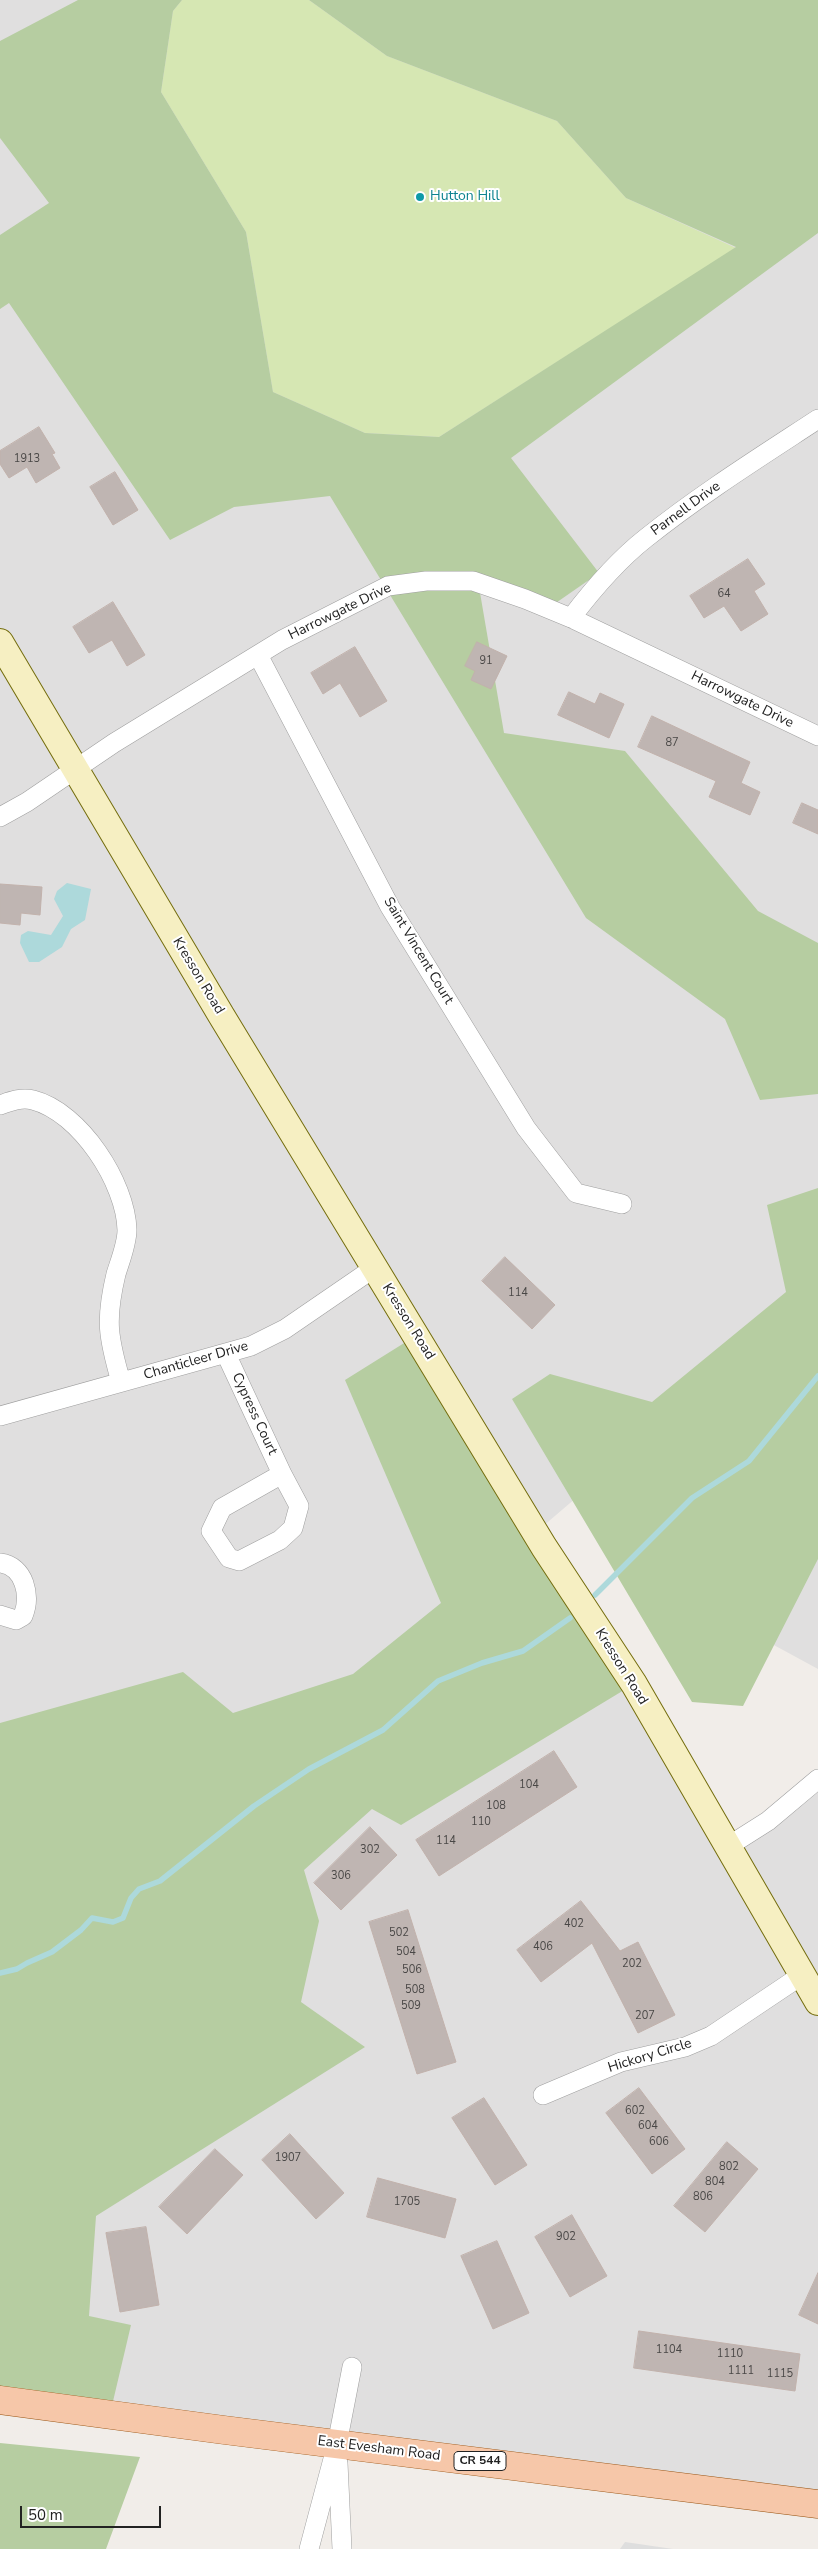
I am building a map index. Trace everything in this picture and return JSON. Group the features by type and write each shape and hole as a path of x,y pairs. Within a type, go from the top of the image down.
{"main road":[{"name":"East Evesham Road","path":"0,2400 818,2504"}],"street":[{"name":"Parnell Drive","path":"571,618 596,587 645,538 720,484 818,419"},
{"name":"Harrowgate Drive","path":"75,770 282,640 388,586 426,581 473,581 571,618 818,736"},
{"name":"Kresson Road","path":"0,642 374,1268 544,1547 634,1684 818,2002"},
{"name":"Saint Vincent Court","path":"258,655 390,907 526,1128 576,1193 622,1204"},
{"path":"0,817 27,802 75,770"},
{"path":"0,1105 17,1100 33,1100 55,1110 79,1127 102,1160 121,1198 127,1230 109,1303 108,1324 109,1342 121,1382"},
{"name":"Chanticleer Drive","path":"0,1416 251,1346 285,1329 374,1268"},
{"name":"Cypress Court","path":"226,1354 299,1506 293,1528 280,1540 239,1561 229,1558 211,1531 222,1508 282,1474"},
{"path":"0,1563 9,1564 17,1571 25,1584 27,1598 23,1616 16,1620 0,1615"},
{"path":"727,1846 768,1820 818,1779"},
{"name":"Hickory Circle","path":"543,2095 621,2062 685,2047 711,2036 802,1975"},
{"path":"309,2549 337,2444 352,2367"},
{"path":"337,2444 342,2549"}],"shaded area":[{"path":"0,0 818,0 818,1291 535,1533 727,1847 818,1771 818,2504 0,2400"},
{"path":"818,1527 818,1669 748,1631"},
{"path":"625,2542 673,2549 620,2549"}],"green space":[{"path":"78,0 182,0 173,11 161,92 246,232 273,392 365,433 439,437 736,247 626,198 557,121 387,56 309,0 818,0 818,233 511,458 599,573 550,607 478,581 504,733 625,751 758,911 818,943 818,1094 760,1100 725,1019 586,918 330,496 234,507 170,540 9,303 0,309 0,235 49,203 0,138 0,41"},
{"path":"182,0 309,0 387,56 557,121 626,198 736,248 439,437 365,433 273,392 246,232 161,92 173,11"},
{"path":"818,1188 818,1559 743,1706 692,1702 512,1399 550,1374 652,1402 786,1292 767,1205"},
{"path":"417,1335 634,1684 401,1825 372,1809 304,1870 319,1921 301,2002 365,2047 96,2216 89,2316 131,2325 110,2414 0,2400 0,1723 183,1672 233,1713 353,1674 441,1603 345,1380"},
{"path":"0,2443 140,2457 106,2549 0,2549"}],"water":[{"path":"67,883 91,889 85,920 71,929 62,947 39,962 29,962 20,943 21,935 28,931 51,935 63,916 54,899 57,891"}],"building":[{"path":"39,427 55,453 52,454 60,468 36,483 27,467 9,478 0,464 0,451"},
{"path":"115,472 138,510 113,525 90,487"},
{"path":"748,559 765,584 754,591 768,614 741,631 724,606 704,618 690,596"},
{"path":"113,602 145,655 127,666 112,640 89,653 73,627"},
{"path":"477,642 507,656 491,689 471,680 475,671 465,666"},
{"path":"355,647 387,701 360,717 340,683 323,694 311,673"},
{"path":"569,692 595,704 600,693 624,704 609,738 558,715"},
{"path":"652,716 750,762 741,783 760,792 750,815 709,797 716,781 638,747"},
{"path":"802,803 818,810 818,834 793,823"},
{"path":"0,884 42,887 40,915 21,913 20,925 0,923"},
{"path":"505,1257 555,1305 532,1329 482,1281"},
{"path":"554,1751 577,1787 439,1876 416,1840"},
{"path":"370,1827 397,1855 341,1910 314,1883"},
{"path":"581,1901 620,1951 638,1942 675,2015 638,2033 592,1943 541,1982 517,1950"},
{"path":"408,1910 456,2062 417,2074 369,1922"},
{"path":"639,2088 685,2149 652,2174 606,2113"},
{"path":"484,2098 527,2165 495,2185 452,2118"},
{"path":"290,2134 344,2193 316,2219 262,2160"},
{"path":"727,2142 758,2169 705,2232 674,2206"},
{"path":"215,2149 243,2175 187,2234 159,2207"},
{"path":"378,2178 456,2199 445,2238 367,2217"},
{"path":"572,2215 607,2276 570,2297 535,2237"},
{"path":"146,2227 159,2305 120,2312 106,2233"},
{"path":"497,2241 529,2313 493,2329 461,2256"},
{"path":"818,2273 818,2324 799,2315"},
{"path":"639,2331 800,2354 795,2391 634,2368"}],"waterway":[{"path":"595,1595 692,1498 749,1461 818,1376"},
{"path":"0,1973 17,1969 52,1952 81,1930 92,1918 113,1922 123,1918 131,1898 139,1889 160,1881 254,1806 309,1769 383,1730 438,1681 482,1663 523,1651 570,1618"}],"place":[{"name":"Hutton Hill","path":"420,197"}]}
